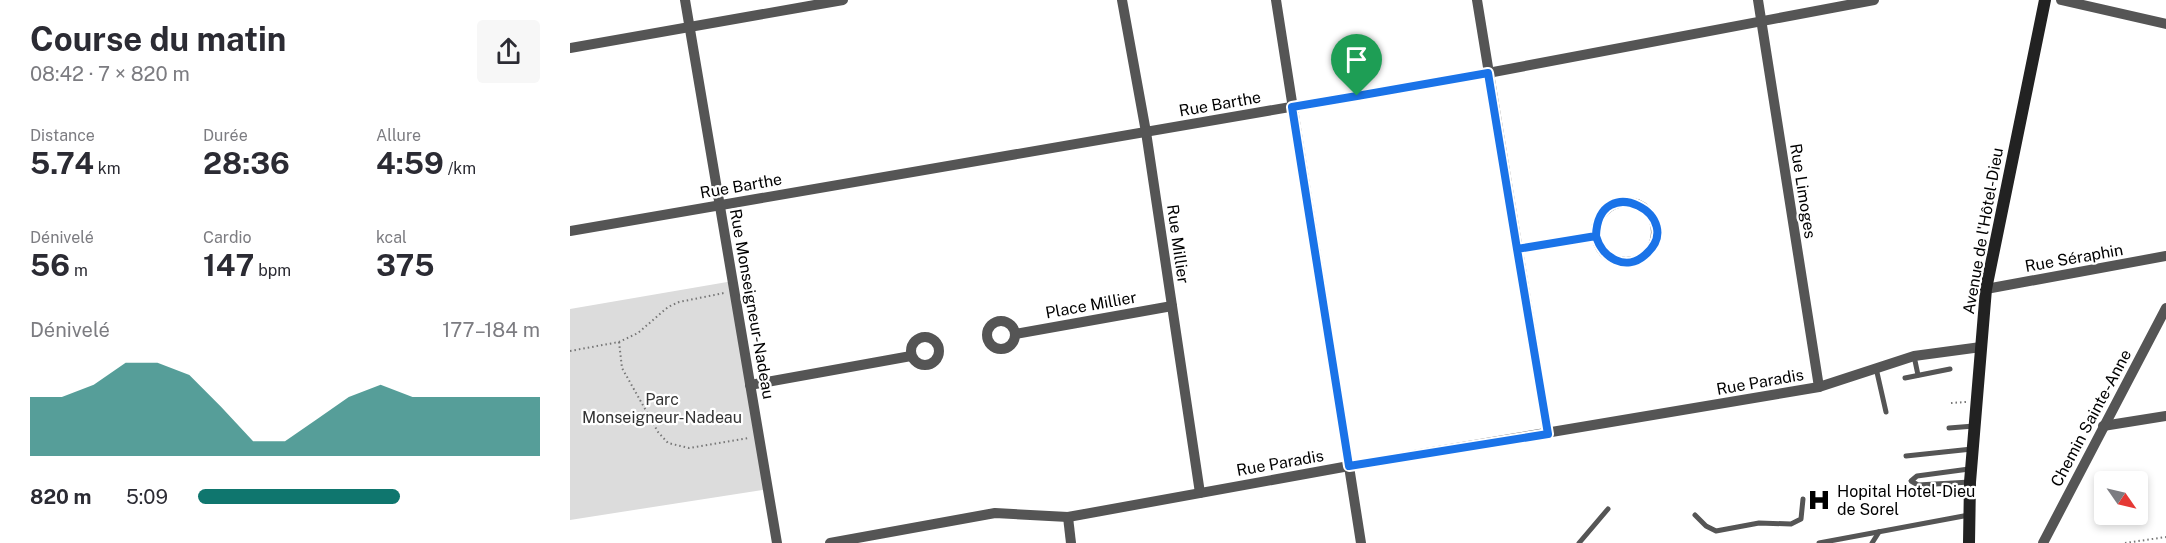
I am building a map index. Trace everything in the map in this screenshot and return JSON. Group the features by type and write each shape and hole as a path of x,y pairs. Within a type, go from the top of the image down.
{"street":[{"name":"Rue Monseigneur-Nadeau","path":"685,0 777,543"},
{"path":"570,48 843,0"},
{"name":"Rue Millier","path":"1122,0 1146,132 1200,493"},
{"path":"1276,0 1361,543"},
{"path":"1477,0 1548,434"},
{"name":"Rue Limoges","path":"1758,0 1819,387"},
{"name":"Rue Barthe","path":"570,231 1488,73 1874,0"},
{"name":"Avenue de l'Hôtel-Dieu","path":"1969,543 1972,449 1986,289 2044,0"},
{"path":"2061,0 2166,24"},
{"path":"1625,202 1644,208 1656,224 1654,244 1641,259 1632,262 1612,260 1598,246 1596,236 1600,216 1615,204 1625,202"},
{"path":"1517,249 1596,236"},
{"name":"Rue Séraphin","path":"1986,289 2166,256"},
{"name":"Place Millier","path":"1015,334 1172,306"},
{"name":"Chemin Sainte-Anne","path":"2043,543 2166,308"},
{"name":"Rue Paradis","path":"830,543 995,513 1068,517 1349,466 1819,387 1914,356 1981,346"},
{"path":"750,385 911,356"},
{"path":"2103,426 2166,416"},
{"path":"1068,517 1071,543"}],"lane":[{"path":"1914,356 1918,375"},
{"path":"1876,368 1886,412"},
{"path":"1905,378 1950,369"},
{"path":"1949,428 1974,426"},
{"path":"1906,456 1972,449"},
{"path":"1970,482 1918,485 1911,481 1917,476 1971,469"},
{"path":"1695,515 1706,526 1716,531 1759,523 1791,524 1801,519 1803,499"},
{"path":"1578,543 1608,509"},
{"path":"1820,543 1971,515"},
{"path":"1872,543 1879,532"}],"path":[{"path":"570,351 619,342 638,333 668,307 679,302 734,291"},
{"path":"619,342 622,368 658,432 669,443 689,448 759,436"},
{"path":"2125,543 2166,537"}],"green space":[{"name":"Parc Monseigneur-Nadeau","path":"733,281 768,489 570,520 570,309"}],"place":[{"name":"Hopital Hotel-Dieu de Sorel","path":"1819,500"}],"route":[{"path":"1357,96 1292,107 1349,466 1548,434 1517,249 1596,236 1596,226 1600,216 1615,204 1635,203 1651,215 1656,224 1654,244 1641,259 1632,262 1622,263 1612,260 1598,246 1596,236 1517,249 1488,73 1357,96"}]}
